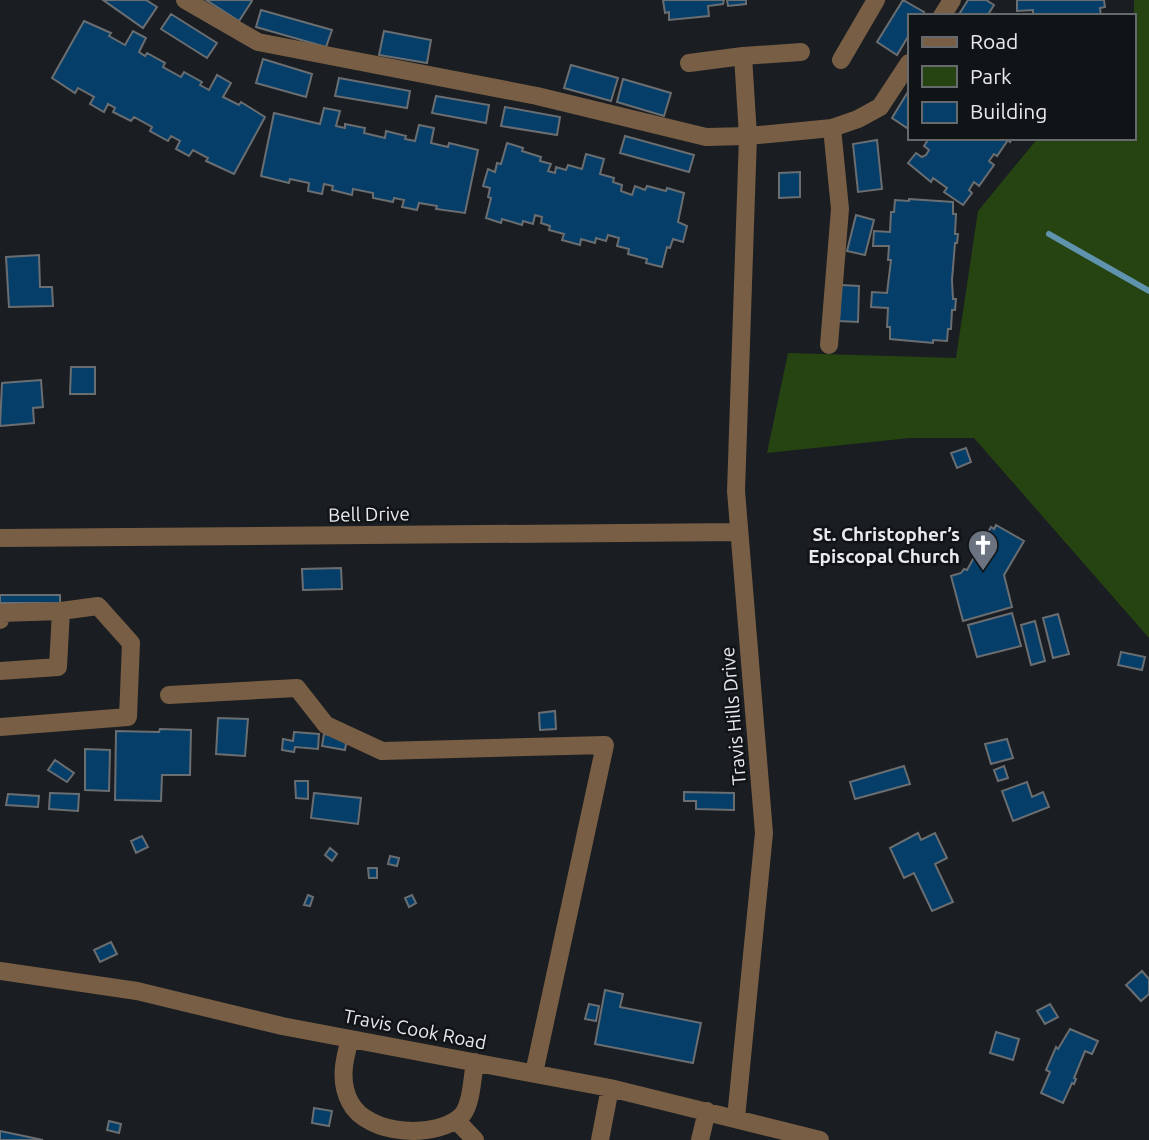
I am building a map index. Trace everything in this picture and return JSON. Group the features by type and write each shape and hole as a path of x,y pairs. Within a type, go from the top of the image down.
{"street":[{"path":"185,0 258,42 537,96 706,137 832,128 858,119 880,107 908,65"},
{"path":"841,60 876,0"},
{"path":"689,63 801,52"},
{"name":"Travis Hills Drive","path":"736,1118 764,833 736,491 748,136 743,56"},
{"path":"829,345 839,209 832,128"},
{"name":"Bell Drive","path":"0,538 739,532"},
{"path":"0,620 1,613 61,611 98,606 131,643 128,717 0,727"},
{"path":"0,671 58,667 61,611"},
{"path":"169,695 297,688 326,725 382,751 605,745 534,1073"},
{"name":"Travis Cook Road","path":"0,971 137,991 282,1026 610,1088 820,1140"},
{"path":"350,1039 344,1068 345,1090 350,1103 368,1122 407,1134 449,1125 468,1104 475,1062"},
{"path":"600,1140 610,1088"},
{"path":"700,1140 707,1111"},
{"path":"449,1125 475,1140"}],"green space":[{"path":"1134,0 1149,0 1149,638 974,438 910,438 767,453 788,353 956,358 978,211 1036,140 1135,140"}],"building":[{"path":"103,0 146,0 157,7 143,28"},
{"path":"206,0 251,0 252,1 239,21"},
{"path":"663,0 724,0 723,4 708,6 709,16 669,20 669,12 665,13"},
{"path":"727,0 746,0 746,4 728,6"},
{"path":"903,0 924,12 908,14 908,37 897,55 877,42"},
{"path":"968,0 986,0 994,5 988,14 959,14"},
{"path":"1017,0 1104,0 1105,7 1100,8 1101,14 1033,14 1033,10 1017,11"},
{"path":"261,10 332,30 326,47 256,27"},
{"path":"171,14 217,43 207,58 161,29"},
{"path":"84,21 111,33 109,36 125,45 133,31 146,38 139,52 145,56 147,53 165,63 163,67 181,77 184,72 202,82 200,85 209,90 217,75 231,83 223,97 239,105 241,102 265,117 234,174 206,161 208,158 193,150 189,156 176,149 180,141 171,136 168,141 150,131 152,127 134,117 131,121 113,112 115,108 108,104 104,112 90,104 94,97 78,88 75,93 52,78"},
{"path":"384,31 431,40 427,63 379,55"},
{"path":"263,59 312,74 306,97 256,83"},
{"path":"571,65 618,78 611,101 564,88"},
{"path":"339,78 410,91 407,108 335,96"},
{"path":"623,79 671,93 664,116 617,102"},
{"path":"908,92 907,128 892,118"},
{"path":"436,96 489,105 486,123 432,113"},
{"path":"505,107 560,117 557,135 501,126"},
{"path":"324,108 340,111 336,126 345,128 345,124 365,128 364,133 385,138 386,131 415,141 419,125 434,128 431,143 448,147 449,143 478,150 465,213 436,209 437,206 419,203 417,210 402,207 404,200 394,198 393,202 373,198 373,193 353,189 352,195 332,190 333,186 324,184 322,194 308,191 309,183 290,179 289,183 261,176 274,113 320,124"},
{"path":"625,136 694,155 689,172 620,153"},
{"path":"877,140 882,189 858,192 853,144"},
{"path":"928,140 1008,140 997,156 994,154 989,161 994,165 979,186 974,182 969,190 972,193 963,205 944,192 947,188 933,178 931,182 908,163 916,153 922,157 926,155 929,150 924,146"},
{"path":"507,143 541,157 540,161 551,164 548,171 555,173 556,167 566,170 568,165 582,169 586,154 604,159 600,174 614,178 613,182 622,185 621,191 632,195 635,186 645,190 647,186 666,191 667,188 684,193 678,222 687,226 683,242 673,239 670,248 667,247 662,267 646,263 647,259 628,254 629,249 617,246 619,238 608,235 606,241 596,238 595,243 581,239 580,245 562,240 564,234 549,230 550,226 541,223 542,217 535,215 533,224 523,221 522,225 486,218 491,198 488,197 490,188 483,186 488,169 495,172 497,163 501,164"},
{"path":"800,172 800,197 779,198 779,173"},
{"path":"895,200 953,202 953,214 956,214 955,234 958,234 952,280 953,299 956,299 947,341 933,340 933,343 890,339 890,327 887,327 888,308 871,307 872,292 887,293 891,260 888,260 889,246 873,246 874,231 890,232"},
{"path":"856,215 874,220 865,255 847,251"},
{"path":"39,255 40,287 52,287 53,306 9,307 6,257"},
{"path":"841,285 859,286 858,322 839,321"},
{"path":"71,367 95,367 95,394 70,394"},
{"path":"41,380 43,407 33,408 34,423 0,426 2,383"},
{"path":"966,448 971,462 957,468 951,453"},
{"name":"St. Christopher’s Episcopal Church","path":"996,525 1024,541 1004,575 1012,607 963,621 951,576 967,570 991,527 994,529"},
{"path":"341,568 342,589 303,590 302,569"},
{"path":"0,595 60,595 60,603 0,603"},
{"path":"1012,613 1021,646 977,657 968,625"},
{"path":"1058,614 1069,654 1053,658 1043,618"},
{"path":"1035,621 1045,661 1031,665 1021,625"},
{"path":"1121,652 1145,657 1142,670 1118,665"},
{"path":"555,711 556,729 540,730 539,713"},
{"path":"218,718 248,719 245,756 216,754"},
{"path":"160,729 191,730 190,775 162,775 161,801 115,800 116,731 159,732"},
{"path":"294,732 319,734 318,749 295,747 294,752 282,750 283,739 293,741"},
{"path":"324,734 347,738 345,750 322,746"},
{"path":"1007,739 1013,758 991,764 985,744"},
{"path":"85,749 110,750 109,791 85,790"},
{"path":"55,760 74,773 67,782 48,770"},
{"path":"904,766 910,784 855,799 850,782"},
{"path":"1004,766 1008,778 998,781 994,770"},
{"path":"295,781 308,781 308,799 296,798"},
{"path":"1027,782 1032,797 1043,792 1049,807 1013,821 1002,791"},
{"path":"684,792 734,793 734,810 696,809 696,801 684,801"},
{"path":"50,793 79,794 78,811 49,809"},
{"path":"314,793 361,798 358,824 311,818"},
{"path":"8,794 39,796 38,807 6,805"},
{"path":"918,833 921,840 935,833 947,858 935,864 953,902 932,911 914,873 904,878 890,848"},
{"path":"142,836 148,847 136,853 131,841"},
{"path":"330,848 337,854 332,861 325,855"},
{"path":"390,856 399,858 397,866 388,864"},
{"path":"368,868 377,868 377,878 369,878"},
{"path":"308,895 313,897 310,906 304,905"},
{"path":"412,895 416,903 409,907 405,898"},
{"path":"111,942 117,954 100,962 94,950"},
{"path":"1142,971 1149,979 1149,994 1141,1001 1126,985"},
{"path":"605,990 623,994 620,1007 701,1023 693,1063 595,1044"},
{"path":"589,1004 599,1006 596,1021 585,1019"},
{"path":"1050,1004 1058,1017 1045,1024 1037,1011"},
{"path":"1070,1029 1098,1041 1092,1054 1085,1051 1074,1084 1072,1083 1063,1103 1041,1093 1050,1072 1046,1070 1056,1047 1058,1049"},
{"path":"996,1032 1019,1039 1013,1060 990,1053"},
{"path":"314,1108 332,1111 329,1126 312,1123"},
{"path":"109,1121 121,1124 119,1133 107,1130"},
{"path":"0,1131 43,1140 0,1140"}],"waterway":[{"path":"1049,234 1149,291"}],"place":[{"name":"St. Christopher’s Episcopal Church","path":"983,572"}]}
